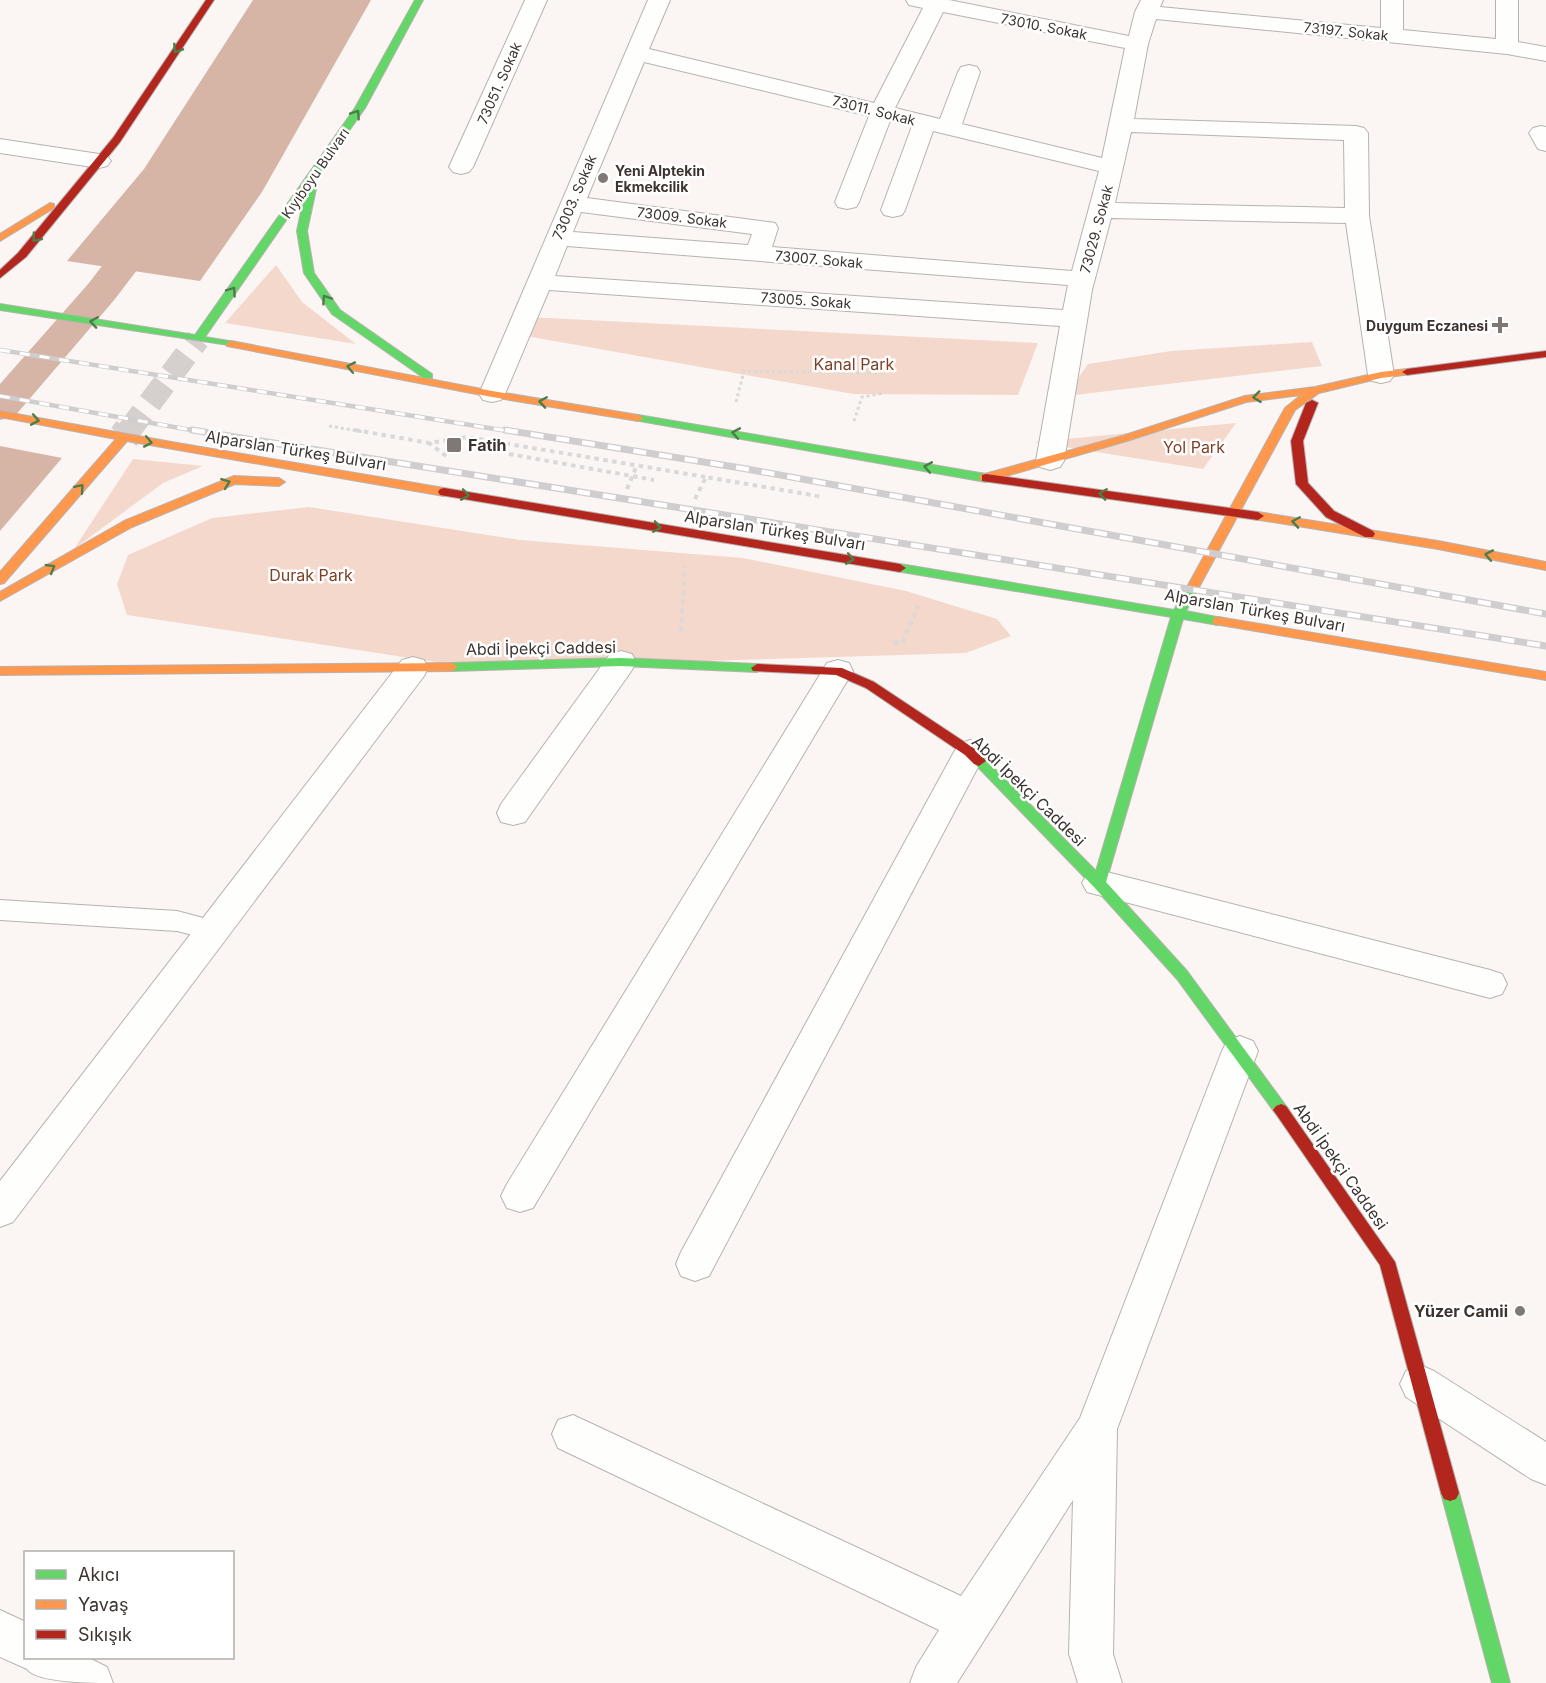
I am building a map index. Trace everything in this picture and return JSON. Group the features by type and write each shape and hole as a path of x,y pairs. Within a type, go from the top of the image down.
{"main road":[{"path":"0,275 22,255 117,140 210,0"},
{"name":"Kıyıboyu Bulvarı","path":"198,339 360,108 419,0"},
{"path":"314,175 302,231 309,273 336,312 439,384"},
{"path":"0,238 79,186"},
{"path":"0,307 198,339 492,394 728,432 985,478 1233,512 1546,566"},
{"path":"985,478 1126,438 1245,399 1315,390 1381,375 1546,354"},
{"path":"1100,883 1178,614 1292,408 1315,390"},
{"path":"1315,390 1311,409 1297,441 1302,484 1330,514 1369,534"},
{"name":"Alparslan Türkeş Bulvarı","path":"0,414 438,491 1546,676"},
{"path":"0,580 124,437"},
{"path":"0,597 128,524 234,480 290,483"},
{"path":"313,484 438,491"},
{"name":"Abdi İpekçi Caddesi","path":"0,671 413,668 621,663 838,670 870,685 970,752 1100,883 1182,975 1240,1051 1387,1262 1501,1683"}],"street":[{"name":"73051. Sokak","path":"461,167 536,0"},
{"name":"73003. Sokak","path":"492,394 658,0"},
{"path":"1392,0 1392,36"},
{"path":"1507,0 1507,47"},
{"path":"847,202 927,2"},
{"name":"73010. Sokak","path":"927,2 1137,44"},
{"name":"73197. Sokak","path":"1149,6 1392,36 1507,47 1546,54"},
{"name":"73029. Sokak","path":"1050,461 1082,279 1112,167 1137,44 1149,6"},
{"name":"73011. Sokak","path":"636,52 1112,167"},
{"path":"949,128 969,72"},
{"path":"893,210 925,122"},
{"path":"1120,125 1356,133 1357,216 1381,375"},
{"path":"0,146 99,161"},
{"name":"73009. Sokak","path":"571,203 766,228 757,254"},
{"path":"1100,210 1357,216"},
{"name":"73007. Sokak","path":"557,238 1082,279"},
{"name":"73005. Sokak","path":"538,282 1074,319"},
{"path":"513,813 621,663"},
{"path":"0,1210 413,668"},
{"path":"520,1197 838,670"},
{"path":"695,1264 970,752"},
{"path":"1100,883 1490,984"},
{"path":"932,1683 969,1622 1096,1429 1240,1051"},
{"path":"1420,1384 1546,1465"},
{"path":"1096,1429 1091,1654 1100,1683"},
{"path":"573,1434 969,1622"},
{"path":"0,1632 24,1646"},
{"path":"47,1659 91,1683"}],"lane":[{"path":"0,910 177,921 213,930"}],"path":[{"path":"728,432 744,370 768,373 885,374"},
{"path":"843,452 862,397 884,393"},
{"path":"329,426 429,443 467,436 823,497"},
{"path":"429,443 451,460"},
{"path":"509,454 654,480"},
{"path":"627,489 637,465"},
{"path":"706,477 694,500 706,502"},
{"path":"616,487 638,491"},
{"path":"681,633 687,532"},
{"path":"894,643 903,642 931,573"}],"green space":[{"path":"276,265 302,302 356,344 225,323"},
{"name":"Kanal Park","path":"528,317 1038,343 1018,395 853,394 526,336"},
{"path":"1312,342 1322,366 1066,396 1088,364 1171,351"},
{"name":"Yol Park","path":"1236,423 1203,469 1034,442"},
{"path":"133,459 203,466 163,483 74,549"},
{"name":"Durak Park","path":"309,507 520,540 743,558 906,591 997,619 1011,636 966,653 476,668 127,615 117,584 128,555 212,518"}],"shaded area":[{"path":"253,0 371,0 262,192 200,281 67,261 144,169"},
{"path":"0,446 62,458 0,531"}],"waterway":[{"path":"0,408 102,291 159,216"}],"tunnel":[{"path":"128,432 198,339"},
{"path":"124,437 129,430"}],"railway":[{"path":"0,350 514,432"},
{"path":"0,396 202,432"},
{"path":"192,430 1546,646"},
{"path":"505,430 741,468 1546,614"}],"traffic: fast":[{"path":"198,339 360,108 419,0"},
{"path":"311,189 302,231 309,273 336,312 428,376"},
{"path":"0,307 231,344"},
{"path":"638,418 986,478"},
{"path":"900,568 1218,621"},
{"path":"1099,883 1178,614 1192,589"},
{"path":"452,667 621,662 757,668"},
{"path":"979,761 1099,883 1182,975 1281,1110"},
{"path":"1450,1493 1501,1683"}],"traffic: slow":[{"path":"0,238 50,206"},
{"path":"231,344 492,394 638,418"},
{"path":"985,478 1126,438 1245,399 1315,390 1381,375 1407,372"},
{"path":"1192,589 1291,408 1315,390"},
{"path":"0,414 177,447 444,492"},
{"path":"0,580 124,437"},
{"path":"0,597 128,524 234,480 279,482"},
{"path":"1258,516 1438,545 1546,566"},
{"path":"1218,621 1546,676"},
{"path":"0,671 452,667"}],"traffic: jam":[{"path":"0,275 22,255 117,140 210,0"},
{"path":"1407,372 1546,354"},
{"path":"1312,403 1297,441 1302,484 1330,514 1369,534"},
{"path":"986,478 1258,516"},
{"path":"444,492 900,568"},
{"path":"757,668 838,671 870,685 970,752 979,761"},
{"path":"1281,1110 1387,1262 1450,1493"}],"place":[{"name":"Yeni Alptekin Ekmekcilik","path":"603,178"},
{"name":"Duygum Eczanesi","path":"1500,325"},
{"name":"Fatih","path":"454,445"},
{"name":"Yüzer Camii","path":"1520,1311"}]}
